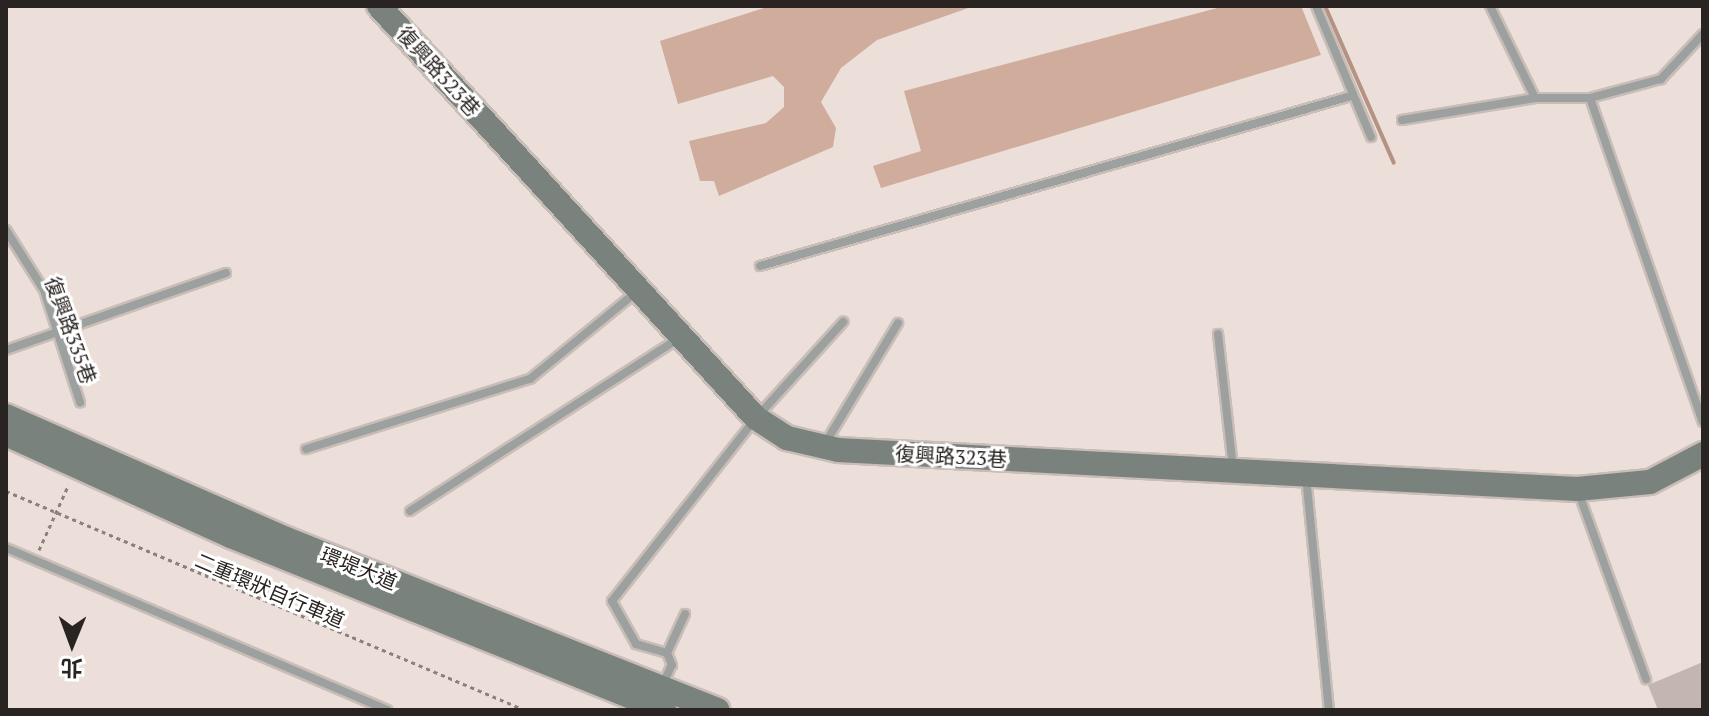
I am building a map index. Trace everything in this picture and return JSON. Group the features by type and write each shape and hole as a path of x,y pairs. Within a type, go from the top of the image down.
{"street":[{"name":"復興路323巷","path":"379,6 756,418 787,438 823,448 1577,489 1650,482 1703,454"},
{"name":"環堤大道","path":"6,416 662,699"},
{"name":"環堤大道","path":"6,434 231,536 662,699 717,710"}],"lane":[{"path":"1316,6 1351,96 1371,137"},
{"path":"1490,6 1535,98"},
{"path":"1402,120 1535,98 1590,98 1661,79 1703,34"},
{"path":"760,266 1351,96"},
{"path":"1590,98 1703,422"},
{"name":"復興路335巷","path":"6,230 44,290 80,402"},
{"path":"6,350 226,273"},
{"path":"306,449 530,379 639,290"},
{"path":"667,653 636,644 612,601 756,418 843,322"},
{"path":"823,448 898,323"},
{"path":"1218,334 1234,472"},
{"path":"410,511 682,337"},
{"path":"1306,475 1329,710"},
{"path":"1577,489 1646,679"},
{"path":"6,548 387,710"},
{"path":"662,699 672,665 667,653 685,614"}],"path":[{"path":"34,561 73,474"},
{"name":"二重環狀自行車道","path":"6,491 525,710"}],"shaded area":[{"path":"770,6 974,6 877,40 841,68 821,102 836,128 833,147 719,196 714,181 700,181 689,141 766,123 784,107 784,87 773,76 678,104 660,41"},
{"path":"1225,6 1301,6 1321,55 881,188 873,166 921,151 904,91"}],"building":[{"path":"1703,662 1703,710 1658,710 1648,685"}],"waterway":[{"path":"1325,6 1394,163"}]}
